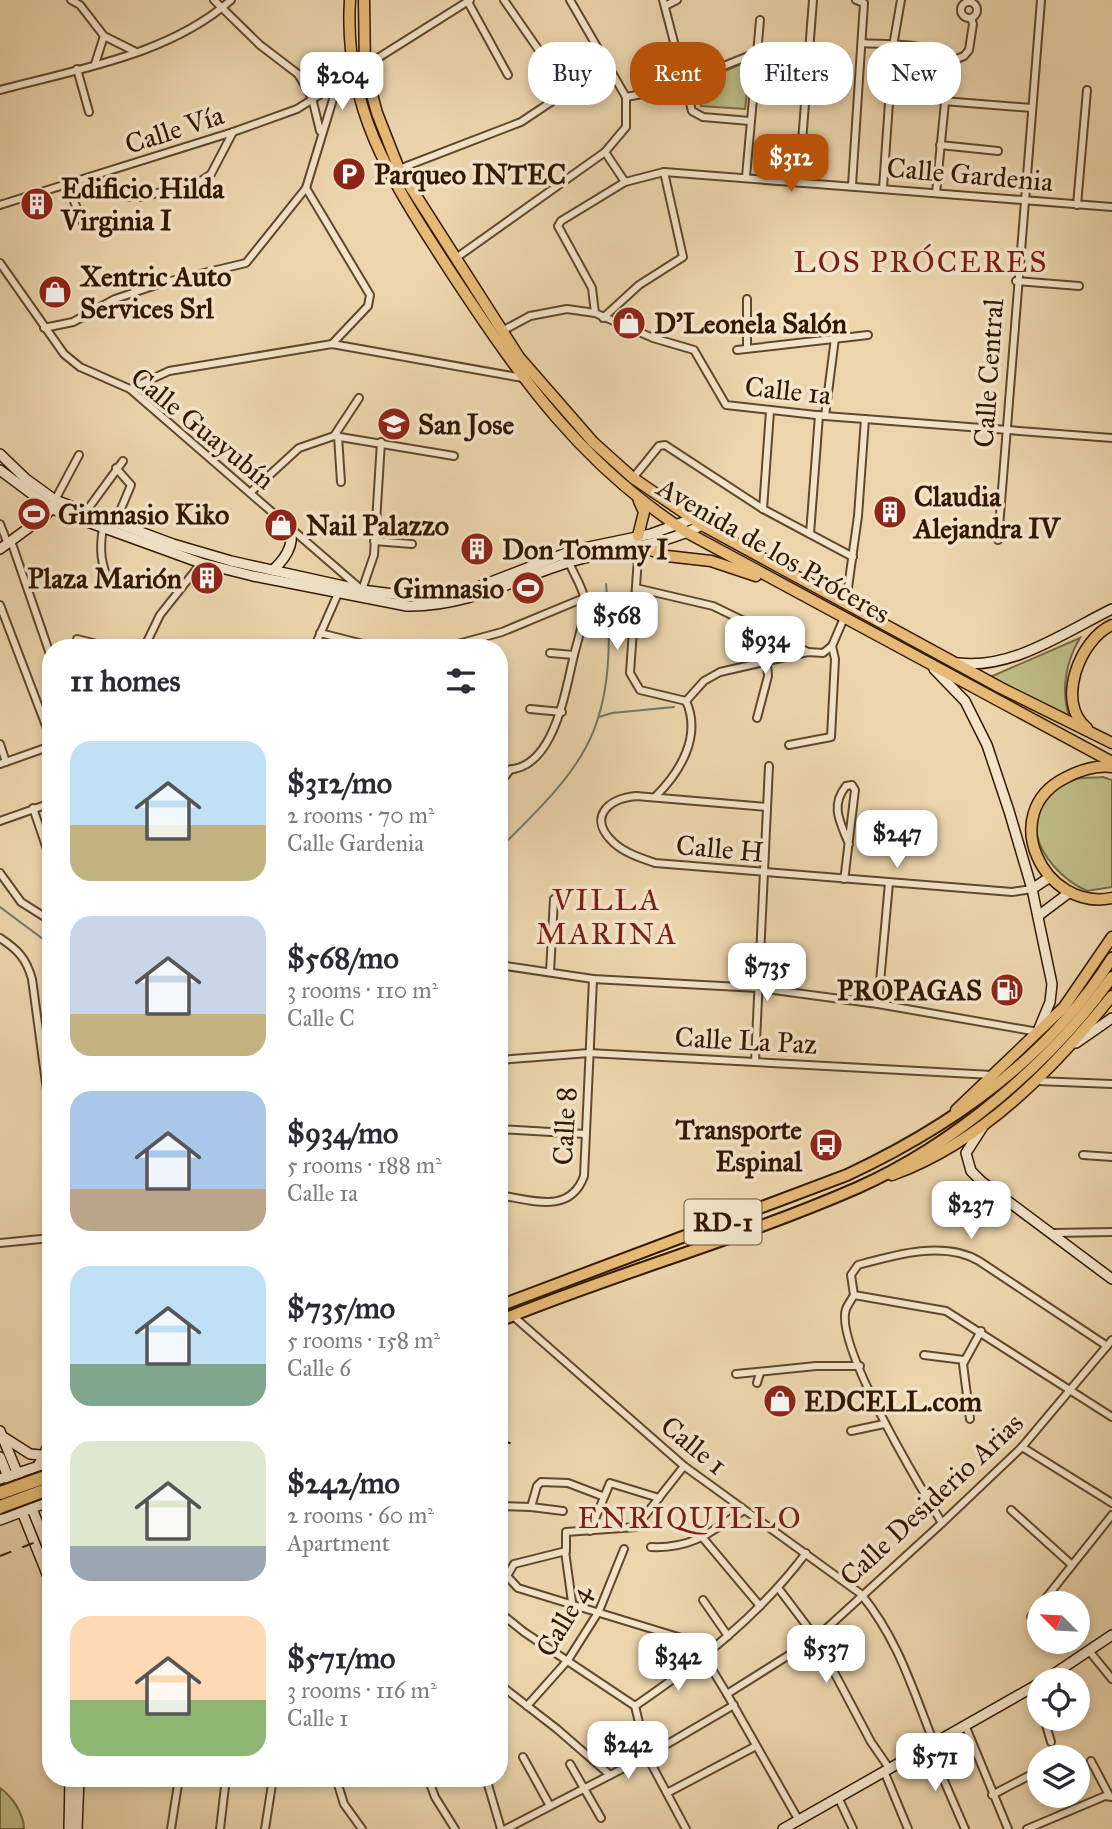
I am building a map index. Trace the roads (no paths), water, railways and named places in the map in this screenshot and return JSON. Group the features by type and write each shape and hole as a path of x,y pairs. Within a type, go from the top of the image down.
{"highway":[{"name":"RD-1","path":"508,1303 846,1175 887,1156 972,1104 1030,1056 1085,997 1112,958"},
{"name":"RD-1","path":"508,1318 858,1187 935,1144 999,1098 1080,1018 1112,977"},
{"path":"0,1493 42,1478"},
{"path":"3,1514 42,1493"}],"main road":[{"name":"Avenida de los Próceres","path":"350,0 354,74 371,135 392,180 523,378 575,442 635,495 688,533 1112,764"},
{"name":"Avenida de los Próceres","path":"364,0 365,69 377,113 399,169 519,357 569,418 633,478 692,519 956,663 1107,741"},
{"path":"0,454 53,505 85,513 204,559 272,570 407,606 450,604 475,598 567,558 641,547 688,533 702,525"},
{"path":"0,470 53,505 103,528 204,559 340,589 410,596 452,594 692,519"},
{"path":"635,495 644,512 638,536"},
{"path":"6,545 53,505"},
{"path":"272,570 284,559 291,545 292,531 288,524"},
{"path":"641,547 667,556 711,561 775,582"},
{"path":"956,663 972,665 1003,660 1112,609"},
{"path":"1107,741 1083,725 1078,716 1074,679 1087,644 1112,625"},
{"path":"927,663 956,688 988,745 1032,889 1052,984 1050,1002 1038,1032"},
{"path":"1112,764 1092,767 1057,781 1038,802 1032,814 1032,842 1039,861 1050,877 1070,892 1090,898 1112,898"},
{"path":"1032,889 1050,877"},
{"path":"1038,916 1070,892"},
{"path":"941,1124 1064,1007 1112,937"},
{"path":"858,1187 903,1171 985,1124 1070,1048 1112,996"},
{"path":"1070,1048 1112,1018"},
{"path":"985,1124 967,1153 971,1171 1112,1279"},
{"path":"1,1434 23,1451 42,1455"},
{"path":"1,1434 8,1476 32,1508 42,1533"},
{"path":"0,1457 42,1562"},
{"path":"8,1476 42,1465"},
{"path":"3,1514 21,1512 42,1504"},
{"path":"1090,1652 1112,1635"},
{"path":"1064,1668 1087,1654"},
{"path":"785,1828 1027,1690"},
{"path":"69,1829 70,1787"},
{"path":"77,1829 79,1787"}],"street":[{"path":"71,0 80,5 104,36 136,52"},
{"path":"44,328 73,322 115,299 162,283 246,263 306,188 338,83 299,74 260,45 214,0"},
{"path":"0,90 136,52 178,35 231,0"},
{"path":"504,0 533,42"},
{"path":"570,0 595,42"},
{"path":"674,42 664,3 677,0"},
{"path":"799,181 813,0"},
{"path":"852,185 862,43 862,1 856,0"},
{"path":"894,42 901,0"},
{"name":"Calle Central","path":"998,540 1016,281 1041,0"},
{"path":"469,1 508,75"},
{"name":"Calle Vía","path":"0,205 88,179 297,109 365,69 469,1"},
{"path":"961,57 969,50 973,24 971,18"},
{"path":"757,42 760,20"},
{"path":"95,64 104,36"},
{"path":"862,43 867,43"},
{"path":"77,69 89,112"},
{"path":"299,74 312,98 321,133"},
{"path":"456,258 605,152 626,127 626,97 616,79"},
{"path":"1077,205 1087,90"},
{"path":"626,97 630,96"},
{"path":"961,102 1032,108"},
{"path":"399,169 521,122 546,105"},
{"path":"692,105 695,114 750,121"},
{"path":"746,177 751,105"},
{"path":"883,188 889,105"},
{"path":"936,193 943,105"},
{"path":"88,179 126,197 139,197 195,185 211,174 233,132"},
{"path":"940,145 998,150"},
{"path":"605,152 625,182"},
{"path":"604,318 639,285 683,257 664,172"},
{"name":"Calle Gardenia","path":"596,313 592,288 558,226 561,221 625,182 664,172 1112,207"},
{"path":"67,185 85,227"},
{"path":"306,188 370,295 368,306 331,344"},
{"name":"Calle Guayubín","path":"0,263 64,354 80,367 130,389 362,590"},
{"path":"1016,281 1079,286"},
{"path":"747,299 747,348"},
{"name":"Calle 1a","path":"502,331 530,316 567,309 596,313 694,350 723,404 822,416 1112,438"},
{"path":"737,350 869,335"},
{"path":"810,534 822,416 835,338"},
{"path":"130,389 169,371 331,344 523,378"},
{"path":"341,482 336,436 359,398"},
{"path":"764,509 770,411"},
{"path":"846,602 853,558 865,419"},
{"path":"251,492 299,448 336,436 454,456"},
{"path":"362,590 374,555 381,442"},
{"path":"633,478 659,446 665,445 764,509 853,558"},
{"path":"53,505 79,455"},
{"path":"85,513 123,461"},
{"path":"116,468 131,485 118,516 125,523 124,527"},
{"path":"0,524 44,639"},
{"path":"103,528 99,550 111,586"},
{"path":"638,536 641,547 630,673 632,681 640,690 653,695 685,701"},
{"path":"374,541 412,544"},
{"path":"508,773 522,767 542,748 562,712 584,598 567,558"},
{"path":"148,639 160,615 204,559"},
{"path":"636,588 713,606 807,652"},
{"path":"318,639 340,589"},
{"path":"476,639 502,632 584,598"},
{"path":"0,605 42,715"},
{"path":"685,701 704,681 720,672 807,652 823,653 832,646 844,618"},
{"path":"320,633 344,639"},
{"path":"789,745 831,737 835,659 832,646"},
{"path":"550,653 574,655"},
{"path":"757,718 768,676 767,662"},
{"path":"656,796 680,769 687,754 690,712 685,701"},
{"path":"530,709 562,712"},
{"path":"0,744 3,763 42,749"},
{"path":"755,1062 769,766"},
{"path":"844,879 849,844 855,790 852,785 846,786 837,797 836,806 849,844"},
{"name":"Calle H","path":"767,807 656,796 621,797 610,803 603,812 601,823 613,842 630,853 655,863 1012,892 1032,889"},
{"path":"0,821 42,806"},
{"path":"33,808 42,834"},
{"path":"0,873 21,902 42,915"},
{"path":"878,1004 889,883"},
{"path":"550,972 554,899"},
{"path":"0,938 19,951 28,963 42,1053"},
{"path":"508,966 593,979 758,988 878,1004 1038,1032"},
{"name":"Calle 8","path":"508,1196 550,1203 572,1197 584,1176 593,979"},
{"name":"Calle La Paz","path":"508,1059 589,1053 992,1075"},
{"path":"1036,1081 1112,1084"},
{"path":"508,1130 585,1134"},
{"path":"1083,1156 1112,1157"},
{"path":"1050,1233 1112,1231"},
{"path":"0,1243 42,1239"},
{"path":"942,1523 884,1424 860,1366 846,1322 846,1309 854,1295 851,1275 858,1265 891,1256 928,1251 961,1252 979,1261 1107,1346"},
{"path":"854,1295 946,1311 1112,1417"},
{"name":"Calle 1","path":"513,1316 684,1466 861,1594 884,1622 897,1645 931,1744 965,1829"},
{"path":"970,1419 963,1375 964,1360 981,1331"},
{"name":"Calle Desiderio Arias","path":"727,1694 816,1638 861,1594 942,1523 1022,1447 1112,1340"},
{"path":"924,1355 964,1360"},
{"path":"736,1374 816,1366 860,1366"},
{"path":"757,1383 760,1373"},
{"path":"851,1431 884,1424"},
{"path":"1022,1447 1112,1503"},
{"path":"36,1467 42,1460"},
{"path":"572,1602 565,1532 636,1527 684,1466"},
{"path":"531,1507 537,1486 541,1482 568,1483 602,1496"},
{"path":"590,1531 602,1496 610,1483 615,1482 659,1499"},
{"path":"508,1506 563,1511"},
{"path":"651,1547 674,1548 703,1538 744,1510"},
{"path":"1011,1510 1072,1565"},
{"path":"1051,1591 1112,1515"},
{"path":"703,1538 760,1606"},
{"name":"Calle 4","path":"527,1706 568,1660 599,1611 624,1549"},
{"path":"565,1551 514,1564 508,1576 518,1588 572,1602 688,1640 705,1658 734,1705 798,1819"},
{"path":"635,1706 705,1658 779,1589 806,1553"},
{"path":"779,1589 816,1638 887,1770 908,1829"},
{"path":"703,1600 728,1636"},
{"path":"508,1618 635,1706 647,1756 686,1829"},
{"path":"1090,1652 1112,1679"},
{"path":"508,1691 610,1775"},
{"path":"489,1787 504,1829 647,1756 734,1705"},
{"path":"965,1725 1008,1829"},
{"path":"1048,1731 1051,1742"},
{"path":"667,1793 756,1746"},
{"path":"523,1757 550,1807"},
{"path":"1027,1829 1111,1796 1091,1761"},
{"path":"570,1764 601,1818"},
{"path":"992,1795 1027,1777"},
{"path":"171,1829 178,1787"},
{"path":"220,1829 225,1787"},
{"path":"265,1829 272,1787"},
{"path":"339,1787 345,1804 362,1829"},
{"path":"431,1787 455,1829"},
{"path":"838,1797 853,1829"}],"waterway":[{"path":"508,840 568,775 595,728 608,667 606,584"},
{"path":"599,717 612,713 674,707"},
{"path":"0,907 42,938"}],"railway":[{"path":"508,1443 513,1444"},
{"path":"0,1556 42,1540"}],"place":[{"name":"Parqueo INTEC","path":"349,174"},
{"name":"Edificio Hilda Virginia I","path":"37,204"},
{"name":"Xentric Auto Services Srl","path":"55,292"},
{"name":"D'Leonela Salón","path":"629,323"},
{"name":"San Jose","path":"394,424"},
{"name":"Claudia Alejandra IV","path":"890,512"},
{"name":"Gimnasio Kiko","path":"34,514"},
{"name":"Nail Palazzo","path":"281,525"},
{"name":"Don Tommy I","path":"477,549"},
{"name":"Plaza Marión","path":"207,578"},
{"name":"Gimnasio","path":"528,588"},
{"name":"PROPAGAS","path":"1007,990"},
{"name":"Transporte Espinal","path":"826,1145"},
{"name":"EDCELL.com","path":"780,1401"}],"district":[{"name":"LOS PRÓCERES","path":"921,262"},
{"name":"VILLA MARINA","path":"607,918"},
{"name":"ENRIQUILLO","path":"690,1518"}]}
